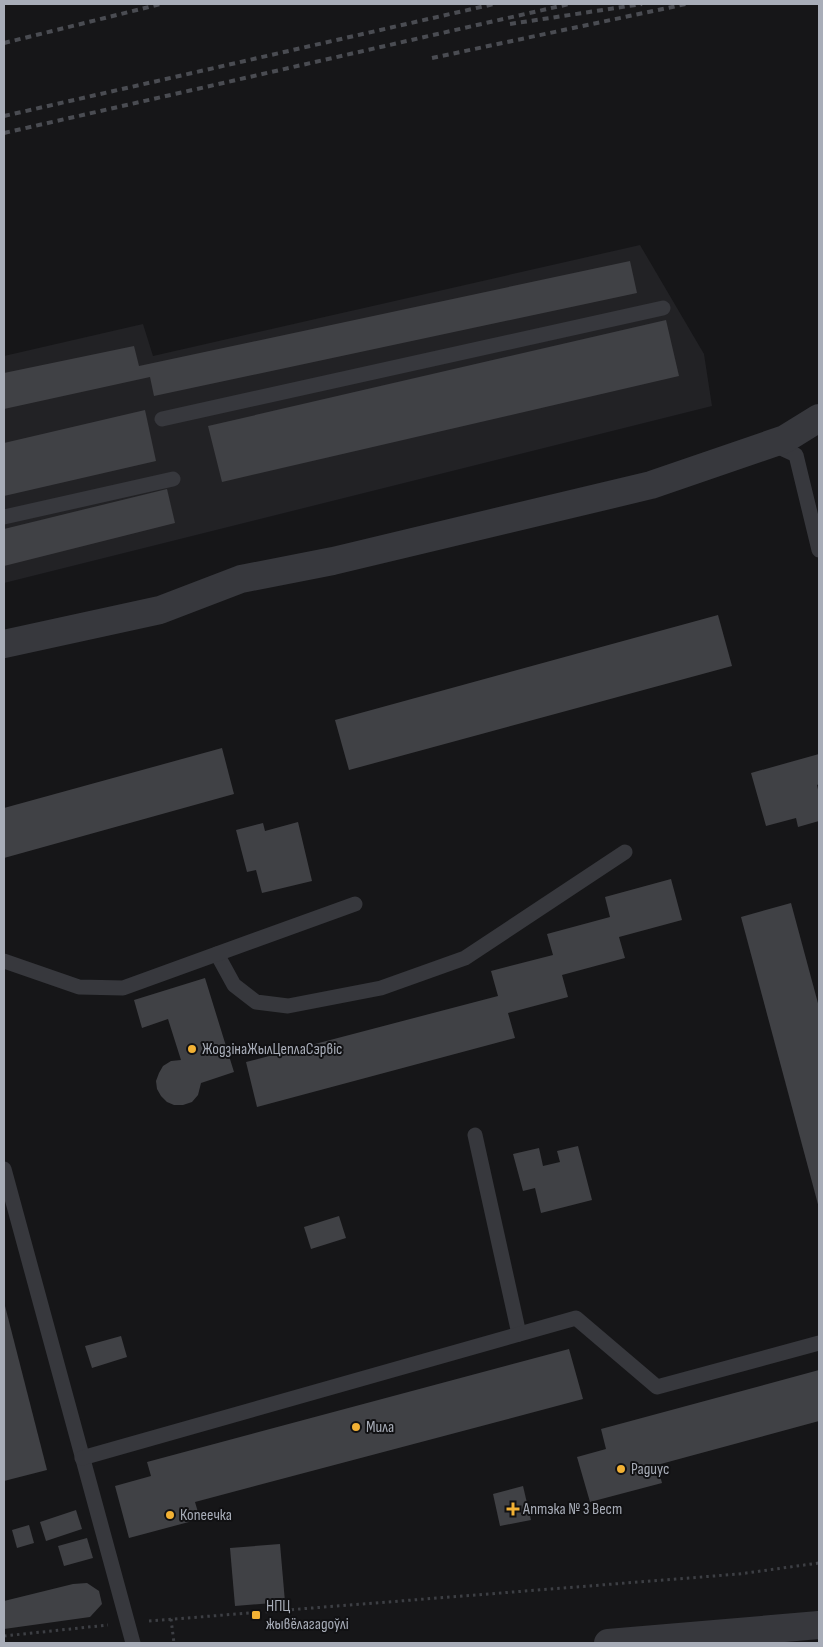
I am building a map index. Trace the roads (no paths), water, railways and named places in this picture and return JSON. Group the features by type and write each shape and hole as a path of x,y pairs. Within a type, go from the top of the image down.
{"street":[{"path":"4,644 160,610 241,579 332,561 651,485 771,444 819,418"},
{"path":"608,1643 819,1625"}],"lane":[{"path":"162,419 664,308"},
{"path":"771,444 796,455 819,550"},
{"path":"4,518 173,478"},
{"path":"218,954 234,985 256,1002 288,1006 381,988 465,958 625,852"},
{"path":"4,961 79,987 124,988 356,904"},
{"path":"475,1135 519,1334"},
{"path":"4,1169 133,1643"},
{"path":"82,1458 576,1318 656,1387 819,1343"}],"railway":[{"path":"4,43 161,4"},
{"path":"4,116 494,4"},
{"path":"4,133 569,4"},
{"path":"510,24 642,4"},
{"path":"432,58 686,4"}],"place":[{"name":"ЖодзінаЖылЦеплаСэрвіс","path":"192,1049"},
{"name":"Мила","path":"356,1427"},
{"name":"Радиус","path":"621,1469"},
{"name":"Аптэка № 3 Вест","path":"513,1509"},
{"name":"Копеечка","path":"170,1515"},
{"name":"НПЦ жывёлагадоўлі","path":"256,1615"}]}
